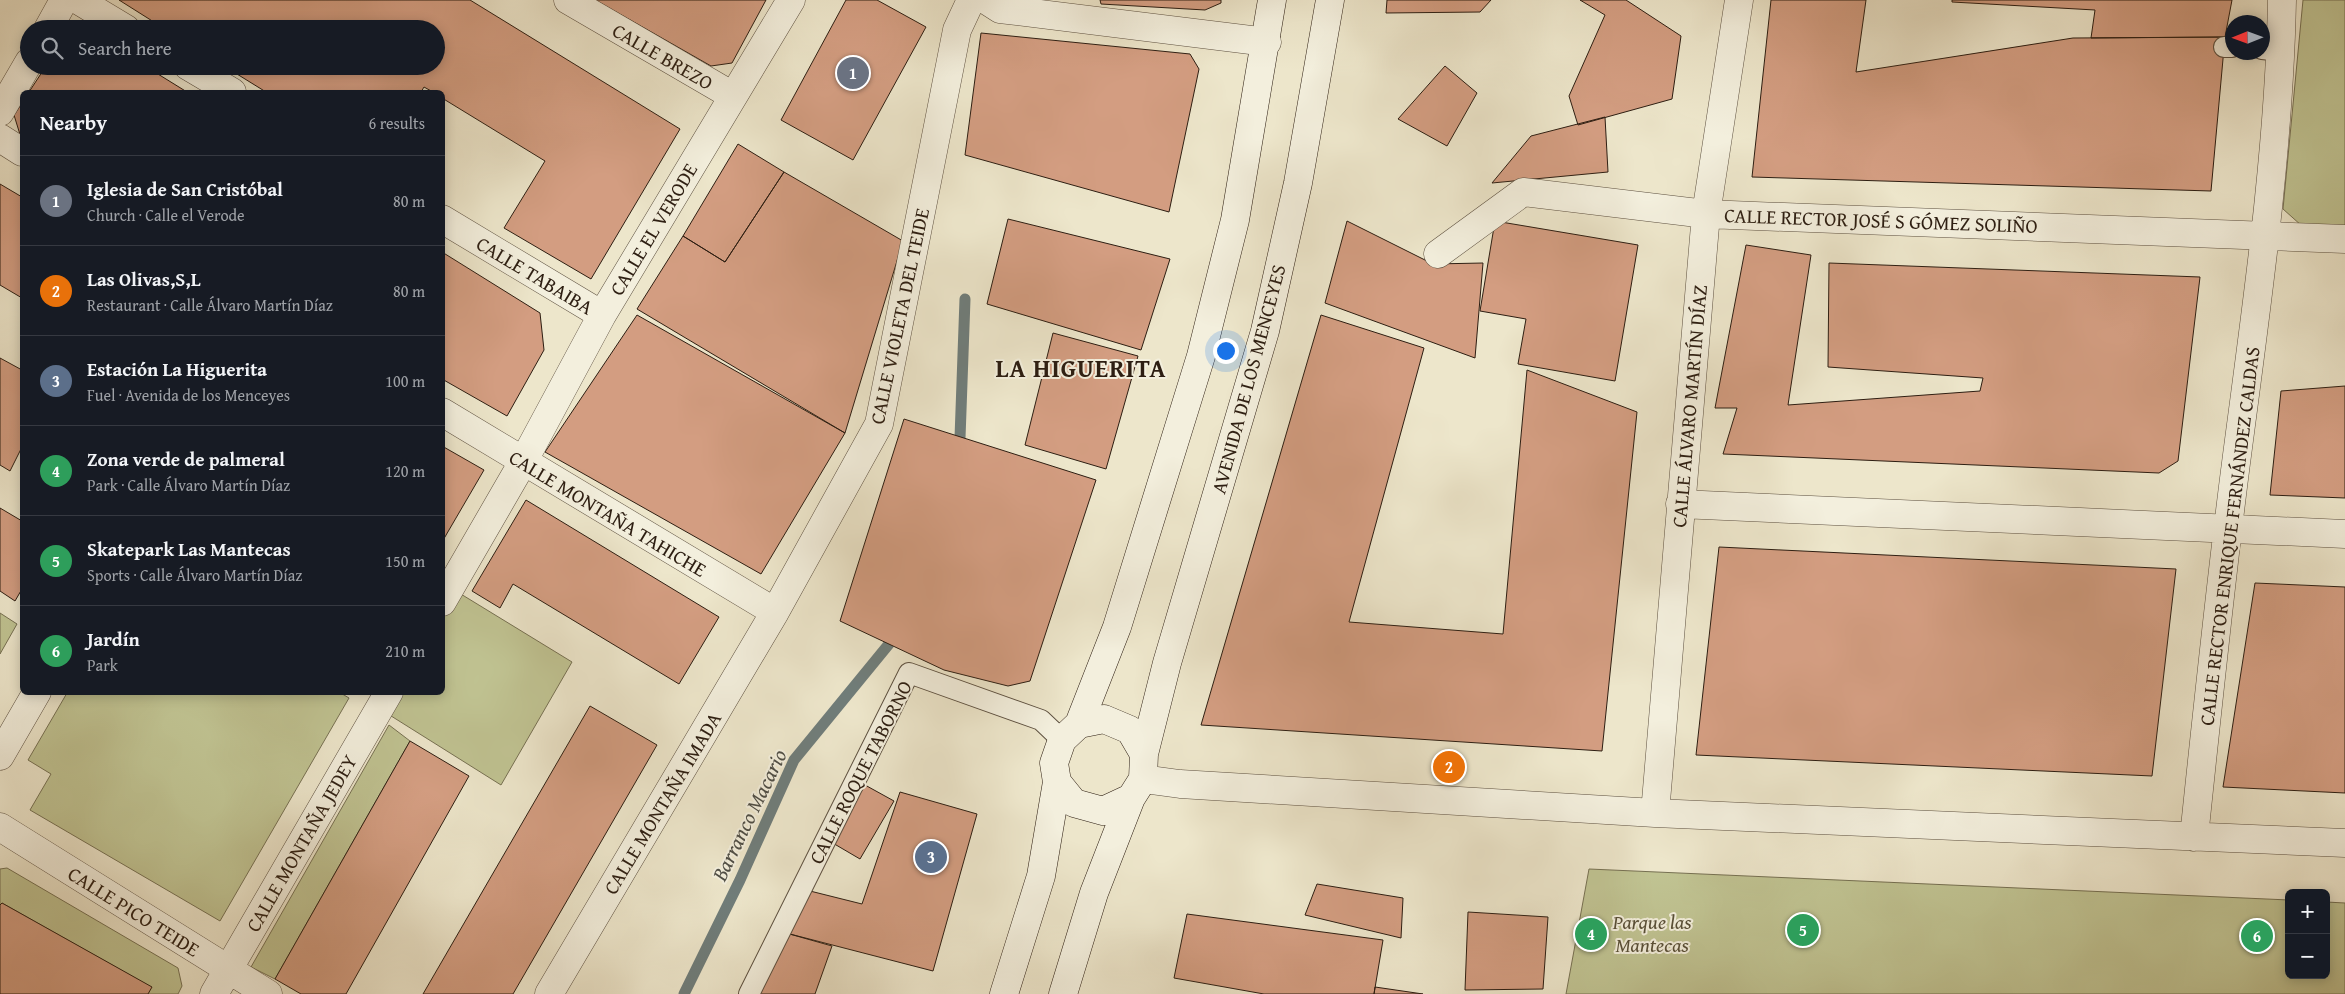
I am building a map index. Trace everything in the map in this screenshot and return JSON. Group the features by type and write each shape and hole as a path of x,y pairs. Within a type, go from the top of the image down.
{"street":[{"path":"53,20 64,0"},
{"path":"78,0 111,20"},
{"name":"CALLE BREZO","path":"568,0 733,96"},
{"name":"CALLE EL VERODE","path":"523,462 602,315 791,0"},
{"name":"CALLE VIOLETA DEL TEIDE","path":"775,612 880,424 957,30 971,0"},
{"path":"986,0 1000,9 1266,42"},
{"path":"1004,994 1041,876 1057,782 1054,763 1117,627 1201,356 1235,220 1272,0"},
{"name":"AVENIDA DE LOS MENCEYES","path":"1063,994 1094,893 1140,777 1167,663 1265,331 1298,183 1330,0"},
{"name":"CALLE ÁLVARO MARTÍN DÍAZ","path":"1655,813 1706,214 1739,0"},
{"name":"CALLE RECTOR ENRIQUE FERNÁNDEZ CALDAS","path":"2194,837 2227,530 2265,235 2272,50 2282,0"},
{"path":"0,112 21,75"},
{"path":"203,75 229,90"},
{"path":"0,138 20,151"},
{"name":"CALLE RECTOR JOSÉ S GÓMEZ SOLIÑO","path":"1438,254 1522,192 1706,214 2345,239"},
{"name":"CALLE TABAIBA","path":"445,221 602,315"},
{"name":"CALLE MONTAÑA TAHICHE","path":"445,414 775,612"},
{"path":"445,597 523,462"},
{"path":"1680,504 2345,534"},
{"name":"CALLE MONTAÑA IMADA","path":"549,994 775,612"},
{"path":"0,756 35,695"},
{"name":"CALLE MONTAÑA JEDEY","path":"214,994 387,695"},
{"path":"1070,732 1104,719 1130,730 1140,777"},
{"path":"1057,782 1074,803 1103,810 1140,777"},
{"path":"1140,777 1180,784 1655,813 2345,843"},
{"name":"CALLE PICO TEIDE","path":"0,827 268,994"}],"lane":[{"name":"CALLE ROQUE TABORNO","path":"749,994 909,673 1070,732"}],"green space":[{"path":"2303,0 2345,0 2345,226 2302,226 2283,209"},
{"path":"451,588 572,662 501,785 380,709 388,695 445,695 445,598"},
{"path":"0,613 17,624 0,654"},
{"path":"66,695 344,695 349,698 220,921 30,810 51,774 28,760"},
{"path":"389,725 410,741 275,979 251,967"},
{"path":"7,868 178,968 182,986 178,994 148,994 151,987 2,903 0,905 0,869"},
{"name":"Parque las Mantecas","path":"1589,869 2285,900 2285,979 2330,979 2330,902 2345,903 2345,994 1566,994"}],"building":[{"path":"119,0 470,0 680,129 591,279 504,228 545,161 445,100 445,90 429,90 424,87 422,90 263,90 239,75 445,75 445,20 151,20"},
{"path":"595,0 766,0 732,63 711,66"},
{"path":"846,0 877,0 926,27 853,160 781,120"},
{"path":"1100,0 1221,0 1221,3 1205,10 1101,4"},
{"path":"1387,0 1491,0 1480,12 1386,13"},
{"path":"1580,0 1626,0 1681,36 1672,99 1578,125 1569,96 1605,15"},
{"path":"1771,0 1866,0 1856,72 2073,38 2225,37 2211,191 1752,177"},
{"path":"1952,0 2232,0 2229,15 2225,15 2225,37 2091,38 2095,10 1952,2"},
{"path":"981,33 1190,54 1199,69 1169,212 965,155"},
{"path":"1445,66 1477,93 1447,146 1398,119"},
{"path":"40,75 160,75 184,90 30,90"},
{"path":"20,106 20,134 14,115"},
{"path":"1605,117 1608,172 1492,183 1531,136"},
{"path":"738,144 784,172 725,262 683,236"},
{"path":"784,172 903,241 845,433 637,309 683,236 725,262"},
{"path":"0,184 20,196 20,297 0,285"},
{"path":"1008,219 1170,259 1141,350 987,304"},
{"path":"1347,221 1433,264 1483,263 1475,358 1325,303"},
{"path":"1495,221 1638,245 1615,381 1518,364 1526,319 1480,311"},
{"path":"1746,245 1811,255 1788,405 1980,391 1983,378 1828,367 1829,263 2200,277 2178,461 2159,473 1723,454 1737,408 1715,408"},
{"path":"445,254 540,313 544,350 507,416 445,381"},
{"path":"637,315 845,433 761,574 545,452"},
{"path":"1321,315 1424,348 1349,622 1503,634 1527,370 1637,412 1602,751 1201,725"},
{"path":"1053,333 1138,356 1106,469 1025,445"},
{"path":"0,358 20,369 20,451 10,471 0,465"},
{"path":"2345,386 2345,498 2270,495 2281,391"},
{"path":"904,419 1096,480 1030,681 1008,686 944,670 840,621"},
{"path":"445,448 484,470 445,537"},
{"path":"526,500 719,617 679,684 513,584 500,608 472,591"},
{"path":"0,508 20,520 20,592 15,601 0,591"},
{"path":"1719,547 2176,569 2152,776 1696,755"},
{"path":"2255,583 2345,587 2345,793 2223,787"},
{"path":"590,706 657,745 513,994 423,994"},
{"path":"410,741 469,776 346,994 301,994 275,979"},
{"path":"865,785 894,801 860,859 831,842"},
{"path":"900,792 977,814 933,971 786,933 810,891 862,904"},
{"path":"1317,884 1403,898 1401,938 1305,915"},
{"path":"2,903 152,987 148,994 0,994 0,905"},
{"path":"1468,912 1548,917 1543,989 1465,990"},
{"path":"1187,914 1383,940 1374,994 1264,994 1174,978"},
{"path":"786,933 832,946 815,994 757,994"},
{"path":"1375,987 1423,994 1374,994"}],"waterway":[{"path":"960,438 965,299"},
{"name":"Barranco Macario","path":"684,994 740,880 794,760 889,644"}],"place":[{"name":"Iglesia de San Cristóbal","path":"853,73"},
{"name":"Las Olivas,S,L","path":"1449,767"},
{"name":"Estación La Higuerita","path":"931,857"},
{"name":"Skatepark Las Mantecas","path":"1803,930"},
{"name":"Zona verde de palmeral","path":"1591,934"},
{"name":"Jardín","path":"2257,936"}],"district":[{"name":"LA HIGUERITA","path":"1081,368"}]}
